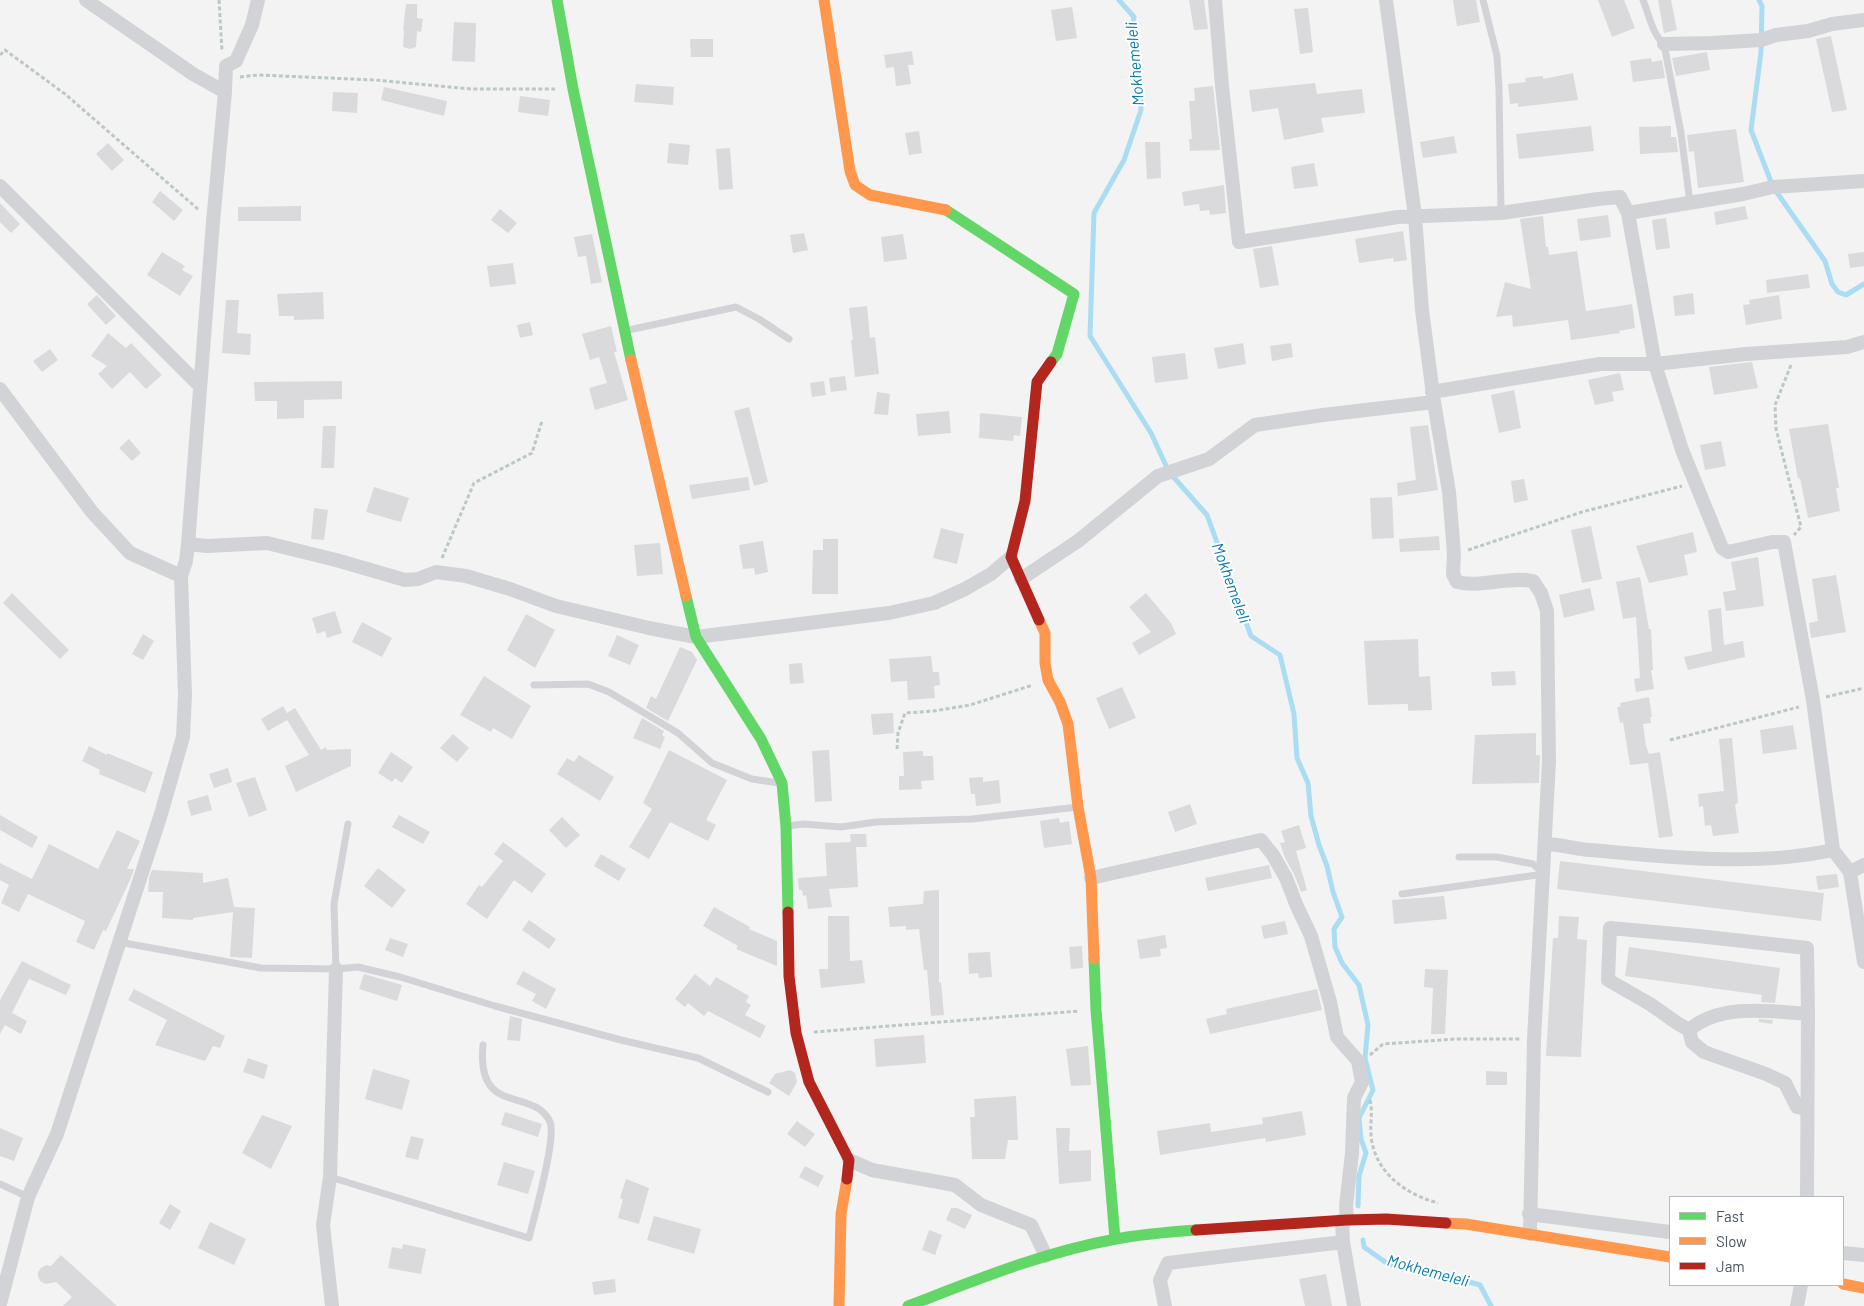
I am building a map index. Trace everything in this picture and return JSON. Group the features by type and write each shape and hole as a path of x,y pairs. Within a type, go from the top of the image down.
{"street":[{"path":"86,0 193,74 225,92"},
{"path":"0,1304 28,1197 56,1134 161,814 183,737 185,695 181,576 186,561 188,544 225,92 225,72 236,61 252,25 258,0"},
{"path":"557,0 573,89 624,331 696,637 761,739 782,783 786,827 789,976 796,1033 809,1082 849,1160 842,1214 839,1306"},
{"path":"188,544 206,546 267,543 405,580 418,579 436,572 466,576 556,606 696,637 888,613 934,603 984,578 1011,557 1025,501 1036,382 1057,354 1074,294 946,210 870,195 855,185 850,171 824,0"},
{"path":"1215,0 1238,242 1398,217 1501,213 1620,197 1628,212 1655,364 1682,450 1722,548 1728,552 1772,542 1784,542 1814,700 1833,850 1850,872 1864,962"},
{"path":"1386,0 1415,216 1422,310 1448,492 1454,554 1453,574 1457,582 1468,584 1520,578 1532,581 1541,594 1547,611 1549,741 1544,874 1534,1039 1530,1234"},
{"path":"1664,44 1761,40 1776,35 1808,31 1832,24 1864,20"},
{"path":"1628,212 1743,194 1773,186 1790,187 1864,181"},
{"path":"0,186 200,386"},
{"path":"1021,579 1078,541 1158,476 1209,459 1255,425 1433,397 1600,364 1655,364 1847,347 1864,342"},
{"path":"0,389 92,512 130,553 181,576"},
{"path":"1011,557 1045,634 1045,663 1048,680 1060,702 1068,724 1078,807 1091,878 1096,1010 1115,1239"},
{"path":"1091,878 1261,840 1273,855 1286,878 1311,936 1330,1002 1337,1037 1358,1061 1362,1082 1354,1098 1352,1153 1343,1242 1354,1306"},
{"path":"1545,844 1556,844 1578,849 1661,856 1756,859 1810,855 1833,850"},
{"path":"1850,872 1864,865"},
{"path":"1807,1109 1798,1107 1784,1083 1766,1074 1704,1052 1692,1042 1689,1030 1650,1004 1608,980 1610,928 1807,948 1808,1014 1807,1196"},
{"path":"332,1306 323,1225 330,1177 336,970"},
{"path":"1689,1030 1698,1022 1712,1017 1748,1010 1808,1014"},
{"path":"849,1160 872,1170 955,1185 981,1204 1031,1225 1046,1256"},
{"path":"1529,1214 1669,1232"},
{"path":"908,1306 990,1274 1046,1256 1115,1239 1236,1226 1345,1220 1466,1224 1669,1257"},
{"path":"1165,1306 1160,1280 1168,1263 1343,1242"},
{"path":"1844,1253 1864,1255"},
{"path":"1844,1284 1864,1288"},
{"path":"1797,1306 1801,1286"}],"lane":[{"path":"1483,0 1496,56 1499,89 1501,213"},
{"path":"1643,0 1654,30 1664,44 1681,133 1690,203"},
{"path":"624,331 736,307 759,319 789,340"},
{"path":"534,685 588,684 609,692 678,733 712,763 752,779 782,783"},
{"path":"786,827 803,824 841,827 876,822 972,819 1078,807"},
{"path":"336,970 334,904 348,824"},
{"path":"1459,857 1497,857 1524,862 1532,864 1544,874"},
{"path":"1402,894 1544,874"},
{"path":"119,942 261,968 336,970 358,966 621,1040 698,1058 768,1092"},
{"path":"330,1177 529,1238 552,1140 550,1123 542,1110 497,1093 483,1074 483,1045"},
{"path":"0,1184 28,1197"}],"path":[{"path":"219,0 225,72 375,80 470,89 573,89"},
{"path":"0,56 5,50 65,94 213,222"},
{"path":"1784,542 1798,532 1801,527 1776,429 1774,405 1798,351"},
{"path":"436,572 474,483 532,453 542,421"},
{"path":"1454,554 1582,512 1695,483"},
{"path":"897,749 898,733 905,713 934,712 970,705 1048,680"},
{"path":"1670,740 1864,688"},
{"path":"796,1033 1096,1010"},
{"path":"1358,1061 1383,1044 1456,1039 1534,1039"},
{"path":"1362,1082 1366,1085 1372,1106 1371,1135 1374,1151 1386,1174 1410,1193 1437,1203 1446,1204"}],"building":[{"path":"1189,0 1204,0 1208,29 1194,30"},
{"path":"1453,0 1476,0 1480,22 1457,26"},
{"path":"1598,0 1624,0 1635,28 1612,37"},
{"path":"1658,0 1671,0 1677,30 1664,33"},
{"path":"406,4 417,4 417,18 423,19 421,32 417,31 416,47 410,49 403,47"},
{"path":"1072,7 1077,38 1056,41 1051,10"},
{"path":"1308,8 1313,52 1300,54 1294,9"},
{"path":"454,22 476,23 475,62 452,61"},
{"path":"1831,36 1847,110 1832,112 1816,39"},
{"path":"690,39 713,39 713,57 691,57"},
{"path":"912,51 914,65 908,65 911,84 896,86 894,67 886,68 884,55"},
{"path":"1707,52 1710,70 1676,76 1672,58"},
{"path":"1651,58 1652,62 1662,60 1665,78 1633,82 1630,61"},
{"path":"1573,73 1578,100 1518,107 1518,103 1510,104 1508,84 1526,82 1525,78 1543,76 1543,79"},
{"path":"1315,83 1317,94 1362,89 1365,113 1321,118 1324,132 1284,140 1278,108 1252,112 1249,90"},
{"path":"636,84 674,87 673,105 634,102"},
{"path":"1213,86 1220,150 1190,151 1189,139 1192,139 1189,101 1195,101 1194,88"},
{"path":"384,87 447,101 444,116 381,100"},
{"path":"333,92 358,93 357,113 332,111"},
{"path":"520,96 550,100 548,116 518,112"},
{"path":"1591,126 1594,151 1519,159 1516,134"},
{"path":"1671,126 1671,137 1676,137 1678,152 1640,154 1639,127"},
{"path":"1736,129 1744,182 1698,188 1694,151 1689,152 1687,135"},
{"path":"919,131 922,153 909,155 905,133"},
{"path":"1454,136 1457,153 1423,158 1420,142"},
{"path":"1145,142 1160,142 1161,178 1147,179"},
{"path":"108,143 124,160 112,171 96,154"},
{"path":"669,143 690,145 688,165 667,163"},
{"path":"730,148 733,189 719,190 716,149"},
{"path":"1314,163 1318,186 1294,189 1291,167"},
{"path":"1224,185 1226,213 1210,215 1209,210 1200,211 1199,204 1184,206 1182,192"},
{"path":"160,191 183,210 174,221 152,202"},
{"path":"0,203 20,224 11,233 0,222"},
{"path":"301,206 301,221 238,221 238,207"},
{"path":"1745,206 1748,219 1716,225 1714,212"},
{"path":"500,209 517,223 508,233 491,220"},
{"path":"1608,215 1611,237 1580,241 1577,219"},
{"path":"1543,216 1546,247 1548,247 1549,255 1577,251 1586,311 1632,304 1635,328 1619,331 1620,333 1571,340 1568,320 1513,327 1512,315 1496,317 1505,282 1531,289 1520,219"},
{"path":"1666,218 1670,248 1656,250 1652,220"},
{"path":"1403,231 1407,260 1394,262 1393,258 1359,263 1355,239"},
{"path":"804,233 808,250 793,253 790,235"},
{"path":"592,234 602,282 591,284 586,256 578,257 574,237"},
{"path":"903,234 907,259 884,262 881,237"},
{"path":"1272,246 1279,285 1260,288 1253,249"},
{"path":"162,252 185,266 182,270 193,276 180,296 147,275"},
{"path":"1864,252 1864,266 1850,268 1848,254"},
{"path":"513,263 516,284 490,287 487,266"},
{"path":"1808,274 1810,288 1767,293 1766,280"},
{"path":"323,292 324,319 294,320 294,316 279,316 277,294"},
{"path":"1693,293 1695,314 1675,316 1673,296"},
{"path":"97,295 116,316 106,325 87,304"},
{"path":"1779,295 1782,319 1746,325 1743,305 1750,304 1749,300"},
{"path":"226,300 239,300 237,333 251,334 250,355 222,353"},
{"path":"867,306 870,338 875,337 879,374 855,377 849,308"},
{"path":"530,322 533,335 520,338 517,325"},
{"path":"611,326 617,352 614,352 628,400 595,410 589,388 607,383 599,357 590,360 582,334"},
{"path":"108,333 126,348 131,343 162,375 146,389 130,372 112,389 98,374 107,366 91,356"},
{"path":"1243,343 1246,364 1218,369 1214,348"},
{"path":"1291,343 1293,357 1272,361 1270,346"},
{"path":"50,349 58,360 42,372 33,361"},
{"path":"1185,353 1188,379 1155,383 1152,357"},
{"path":"1752,362 1758,388 1714,395 1709,367"},
{"path":"1620,373 1624,390 1612,392 1614,401 1595,405 1588,380"},
{"path":"845,376 847,390 831,392 829,378"},
{"path":"342,381 342,399 304,400 304,418 277,419 277,401 255,401 254,382"},
{"path":"824,381 826,395 812,397 810,383"},
{"path":"1514,390 1521,428 1499,433 1491,395"},
{"path":"877,392 890,394 888,415 874,414"},
{"path":"749,407 768,482 754,486 734,411"},
{"path":"949,411 951,433 918,436 916,414"},
{"path":"980,413 1022,417 1020,436 1014,435 1013,441 979,438"},
{"path":"1828,424 1839,488 1836,488 1840,511 1808,518 1800,478 1798,479 1789,429"},
{"path":"1428,425 1438,490 1398,496 1397,483 1416,480 1410,427"},
{"path":"323,426 336,426 334,468 321,468"},
{"path":"129,439 141,453 132,461 119,448"},
{"path":"1721,441 1726,466 1705,470 1700,445"},
{"path":"748,477 750,490 692,499 689,485"},
{"path":"1524,479 1528,500 1514,503 1511,481"},
{"path":"374,487 409,498 401,522 366,512"},
{"path":"1392,497 1394,538 1372,539 1370,498"},
{"path":"314,508 328,510 324,540 311,539"},
{"path":"1591,526 1602,579 1582,583 1571,530"},
{"path":"941,528 964,534 957,564 933,558"},
{"path":"1693,532 1697,552 1684,555 1688,575 1649,583 1636,546"},
{"path":"1439,536 1440,550 1400,552 1399,539"},
{"path":"823,539 838,539 838,594 812,594 813,550 823,550"},
{"path":"763,541 768,572 755,575 754,568 743,569 739,545"},
{"path":"660,543 663,574 637,576 634,545"},
{"path":"1758,557 1764,606 1726,611 1723,592 1736,590 1731,562"},
{"path":"1836,575 1846,632 1811,638 1809,623 1818,621 1812,579"},
{"path":"1640,577 1649,629 1651,629 1653,670 1651,670 1654,689 1636,692 1634,679 1640,678 1636,617 1623,619 1616,582"},
{"path":"1590,588 1595,610 1564,618 1559,595"},
{"path":"12,593 69,650 60,659 3,603"},
{"path":"1146,593 1171,623 1176,634 1139,655 1132,643 1151,632 1129,607"},
{"path":"1721,608 1724,645 1743,641 1745,657 1688,670 1684,657 1712,651 1708,610"},
{"path":"335,611 342,633 327,638 325,631 317,634 312,618"},
{"path":"526,614 555,630 535,668 507,650"},
{"path":"362,622 392,638 382,657 352,642"},
{"path":"143,634 154,641 143,660 132,654"},
{"path":"617,635 639,645 630,665 608,656"},
{"path":"1418,639 1419,677 1430,676 1432,710 1408,711 1408,704 1368,705 1364,641"},
{"path":"680,647 692,652 697,660 668,721 646,708 651,696 656,699"},
{"path":"931,656 933,672 939,672 940,685 934,686 935,698 908,700 907,681 891,682 889,659"},
{"path":"802,663 804,683 790,684 789,664"},
{"path":"1515,671 1516,685 1492,686 1491,672"},
{"path":"484,676 531,706 512,739 493,728 491,732 460,715"},
{"path":"1122,687 1136,718 1109,729 1096,698"},
{"path":"1649,697 1651,723 1643,724 1646,746 1649,754 1660,752 1673,836 1659,838 1648,763 1630,765 1623,722 1620,723 1617,707 1620,707 1620,703"},
{"path":"283,706 287,713 295,708 321,750 326,747 327,750 351,749 351,766 296,792 285,766 309,755 287,720 268,731 261,719"},
{"path":"893,713 894,733 873,735 871,714"},
{"path":"642,718 664,731 662,735 665,737 660,749 633,738"},
{"path":"1793,725 1797,749 1763,754 1760,730"},
{"path":"1536,733 1536,755 1540,755 1539,783 1472,784 1475,735"},
{"path":"453,734 469,748 457,762 440,748"},
{"path":"1732,738 1738,803 1735,804 1739,833 1713,836 1711,825 1705,826 1703,806 1699,807 1698,794 1724,791 1719,739"},
{"path":"89,746 107,755 107,753 153,772 145,793 99,774 100,770 82,761"},
{"path":"669,750 727,780 706,820 716,825 708,841 670,822 649,859 629,847 652,809 643,803"},
{"path":"829,750 832,801 815,802 812,751"},
{"path":"923,751 923,756 933,756 934,780 921,781 922,789 899,790 899,776 904,776 903,752"},
{"path":"391,752 413,767 402,783 395,778 392,782 378,773"},
{"path":"579,755 614,777 600,801 557,774 567,758 574,762"},
{"path":"228,768 232,782 214,788 209,774"},
{"path":"255,777 267,810 249,817 236,783"},
{"path":"983,777 983,782 999,780 1001,803 976,806 975,794 971,794 969,778"},
{"path":"208,795 212,810 191,816 187,801"},
{"path":"1190,804 1197,824 1175,832 1168,812"},
{"path":"0,815 38,837 32,848 0,830"},
{"path":"399,815 430,832 423,844 392,827"},
{"path":"562,817 580,835 566,848 549,830"},
{"path":"1059,818 1060,823 1069,821 1072,844 1044,848 1040,821"},
{"path":"1299,825 1306,848 1296,851 1307,890 1301,892 1280,843 1285,842 1281,831"},
{"path":"117,830 140,841 127,869 134,869 130,880 106,931 103,930 94,950 76,942 85,921 28,894 19,912 1,903 9,885 0,880 0,863 32,879 49,844 98,869"},
{"path":"850,834 866,834 867,847 856,847 858,887 829,889 832,907 808,909 806,895 803,896 802,890 799,890 798,878 827,876 825,843 851,842"},
{"path":"503,842 546,874 532,893 514,880 487,919 466,904 479,885 482,887 503,861 494,854"},
{"path":"601,854 626,869 619,881 594,866"},
{"path":"1560,861 1824,893 1821,921 1557,889"},
{"path":"1269,865 1272,878 1208,891 1205,878"},
{"path":"378,868 406,890 392,908 364,886"},
{"path":"152,870 203,873 203,883 228,878 234,907 255,908 252,958 230,957 233,912 193,918 193,920 162,918 163,892 148,892 149,878"},
{"path":"1837,874 1839,887 1818,890 1816,876"},
{"path":"939,890 939,983 941,982 944,1015 931,1016 927,970 924,970 919,929 906,930 906,926 890,927 888,907 923,904 924,891"},
{"path":"1444,896 1447,919 1394,924 1392,900"},
{"path":"714,907 750,927 749,929 777,941 777,966 736,949 738,946 703,926"},
{"path":"828,916 849,916 850,961 862,960 865,983 821,988 819,969 828,969"},
{"path":"1559,916 1579,917 1577,939 1587,940 1581,1057 1546,1056 1553,938 1558,938"},
{"path":"529,920 556,939 549,949 522,930"},
{"path":"1285,921 1288,934 1264,939 1261,926"},
{"path":"1165,935 1167,948 1160,949 1161,956 1140,959 1137,940"},
{"path":"390,938 408,944 403,957 385,950"},
{"path":"1082,946 1083,968 1071,969 1069,947"},
{"path":"1629,947 1780,968 1775,1003 1761,1002 1762,995 1625,976"},
{"path":"990,952 992,977 979,978 978,973 969,974 968,953"},
{"path":"22,961 71,985 66,995 29,979 12,1013 27,1021 21,1034 5,1025 0,1034 0,1000"},
{"path":"1425,969 1448,970 1445,1034 1431,1034 1433,988 1424,987"},
{"path":"523,971 556,989 546,1009 532,1001 536,994 516,984"},
{"path":"364,974 402,985 397,1001 359,989"},
{"path":"695,974 710,986 716,977 749,996 746,1002 751,1005 745,1015 766,1026 760,1038 708,1011 704,1016 688,1003 685,1007 675,999"},
{"path":"134,989 225,1036 220,1048 213,1046 205,1061 155,1045 167,1020 128,1000"},
{"path":"1317,989 1322,1010 1210,1034 1206,1019 1227,1014 1226,1009"},
{"path":"510,1016 522,1019 520,1041 507,1040"},
{"path":"1759,1019 1773,1020 1772,1024 1759,1022"},
{"path":"924,1035 926,1063 876,1067 874,1039"},
{"path":"1088,1046 1091,1085 1071,1086 1066,1049"},
{"path":"248,1058 268,1065 264,1079 243,1072"},
{"path":"373,1069 410,1080 402,1110 365,1099"},
{"path":"790,1070 795,1073 797,1082 789,1096 769,1083 775,1074"},
{"path":"1486,1071 1507,1072 1507,1085 1486,1085"},
{"path":"1016,1096 1018,1140 1008,1140 1005,1159 972,1159 970,1117 975,1117 974,1099"},
{"path":"1302,1111 1306,1135 1266,1142 1265,1138 1160,1155 1157,1131 1210,1123 1211,1132 1263,1124 1262,1118"},
{"path":"505,1112 542,1124 538,1137 501,1125"},
{"path":"262,1115 292,1126 271,1169 242,1153"},
{"path":"797,1121 815,1134 805,1147 787,1134"},
{"path":"0,1128 23,1138 14,1161 0,1156"},
{"path":"1056,1128 1070,1128 1069,1151 1091,1150 1091,1181 1059,1184"},
{"path":"411,1136 424,1139 418,1160 405,1157"},
{"path":"504,1162 535,1171 528,1194 497,1185"},
{"path":"805,1166 824,1176 818,1187 799,1177"},
{"path":"626,1179 649,1188 639,1224 618,1218 623,1199 620,1198"},
{"path":"170,1204 181,1211 170,1230 159,1223"},
{"path":"951,1208 957,1208 972,1215 965,1229 946,1220"},
{"path":"654,1216 701,1229 694,1254 647,1240"},
{"path":"210,1222 246,1239 234,1265 198,1248"},
{"path":"929,1230 942,1235 935,1255 922,1250"},
{"path":"403,1244 426,1249 421,1274 388,1268 392,1247 402,1249"},
{"path":"61,1255 117,1306 63,1306 72,1297 56,1282 46,1284 41,1282 38,1277 38,1272 41,1268 46,1265 51,1266"},
{"path":"1326,1274 1332,1306 1305,1306 1299,1279"},
{"path":"615,1279 616,1292 594,1295 592,1282"}],"waterway":[{"name":"Mokhemeleli","path":"1119,0 1134,17 1132,31 1136,66 1140,79 1141,110 1124,160 1094,213 1090,336 1151,433 1169,472 1207,515 1251,636 1280,655 1294,714 1297,758 1308,783 1311,816 1342,917 1334,929 1335,947 1342,963 1359,985 1368,1025 1365,1058 1373,1090 1359,1118 1361,1139 1366,1153 1359,1176 1358,1206"},
{"path":"1759,0 1762,6 1761,52 1751,130 1773,187 1825,261 1832,284 1838,292 1846,295 1864,284"},
{"name":"Mokhemeleli","path":"1363,1240 1364,1247 1388,1264 1434,1272 1480,1285 1491,1306"}],"traffic: fast":[{"path":"557,0 573,89 631,360"},
{"path":"946,210 1074,294 1057,354 1051,362"},
{"path":"686,596 696,637 761,739 782,783 786,827 788,912"},
{"path":"1094,959 1096,1010 1115,1239"},
{"path":"908,1306 959,1286 1063,1251 1126,1237 1196,1230"}],"traffic: slow":[{"path":"824,0 850,171 855,185 870,195 946,210"},
{"path":"631,360 686,596"},
{"path":"1039,620 1045,633 1045,663 1048,680 1060,702 1068,724 1078,807 1091,878 1094,959"},
{"path":"839,1306 841,1214 847,1179"},
{"path":"1446,1223 1466,1224 1669,1257"},
{"path":"1844,1284 1864,1288"}],"traffic: jam":[{"path":"1039,620 1011,557 1025,501 1037,382 1051,362"},
{"path":"788,912 789,976 796,1033 809,1082 849,1160 847,1179"},
{"path":"1196,1230 1347,1220 1386,1219 1446,1223"}]}
